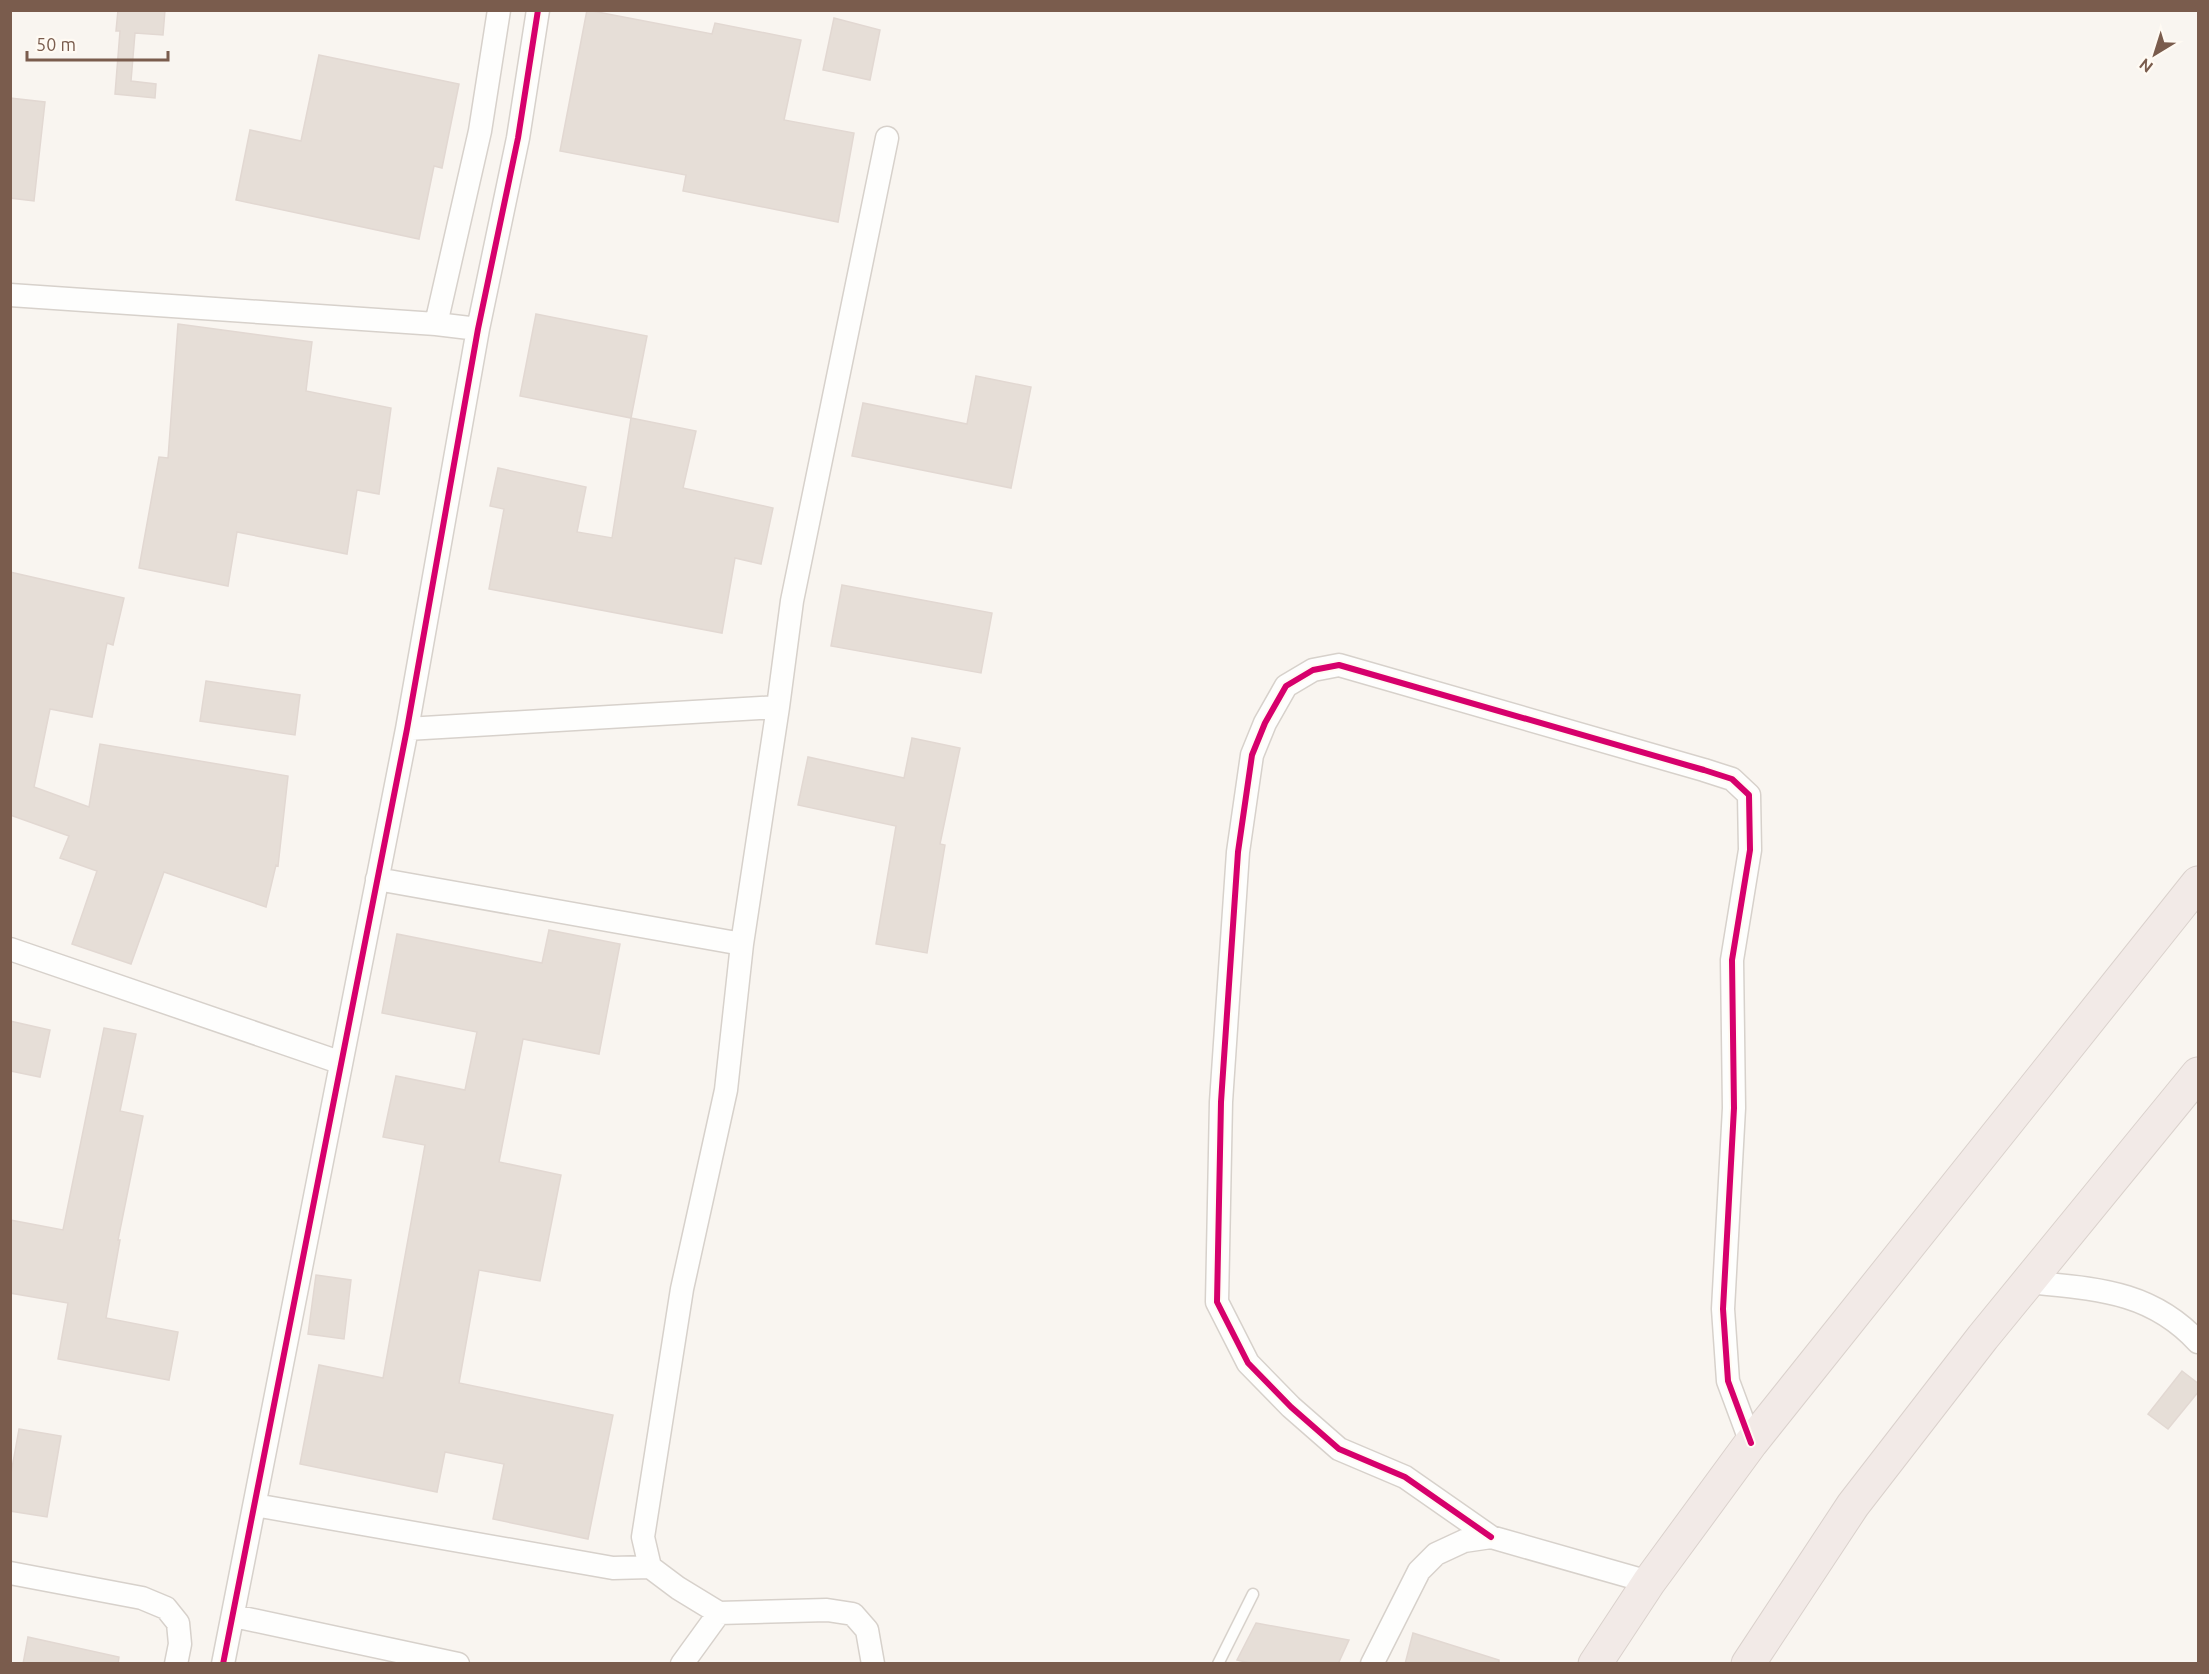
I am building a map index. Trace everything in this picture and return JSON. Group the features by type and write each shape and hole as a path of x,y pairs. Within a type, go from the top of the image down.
{"highway":[{"path":"1595,1664 1649,1582 1752,1443 2199,883"},
{"path":"1748,1664 1853,1505 2028,1282 2199,1074"}],"street":[{"path":"436,324 480,131 499,10"},
{"path":"223,1664 339,1062 407,729 478,329 518,138 538,10"},
{"path":"480,131 518,138"},
{"path":"650,1567 643,1537 682,1289 726,1090 742,944 792,601 887,138"},
{"path":"10,295 436,324 478,329"},
{"path":"1649,1582 1491,1537 1405,1477 1339,1449 1291,1407 1248,1362 1217,1302 1223,1078 1238,852 1252,755 1265,723 1286,686 1313,670 1339,665 1704,770 1732,780 1749,795 1750,850 1732,960 1734,1108 1724,1309 1728,1381 1752,1443"},
{"path":"407,729 778,707"},
{"path":"376,879 742,944"},
{"path":"10,949 339,1062"},
{"path":"2028,1282 2113,1292 2139,1300 2163,1314 2199,1342"},
{"path":"255,1505 613,1568 650,1567 678,1588 719,1613 827,1610 854,1614 867,1630 873,1664"},
{"path":"1372,1664 1419,1571 1436,1554 1464,1541 1491,1537"},
{"path":"10,1573 142,1598 166,1608 178,1623 180,1644 176,1664"},
{"path":"682,1664 719,1613"},
{"path":"234,1616 459,1664"}],"lane":[{"path":"1218,1664 1253,1594"}],"building":[{"path":"118,10 165,10 163,35 135,33 131,81 156,84 155,98 115,94 120,31 116,31"},
{"path":"587,10 712,34 715,23 801,40 784,120 854,133 838,222 683,191 686,175 560,151"},
{"path":"834,18 880,30 870,80 823,70"},
{"path":"319,55 459,84 442,168 434,166 419,239 236,200 250,130 301,141"},
{"path":"10,98 45,102 34,201 10,198"},
{"path":"536,314 647,336 631,418 520,396"},
{"path":"178,324 312,342 306,391 391,408 379,494 357,490 347,554 237,532 228,586 139,568 159,457 168,458"},
{"path":"976,376 1031,387 1011,488 852,456 863,403 967,424"},
{"path":"631,418 696,431 683,488 773,508 761,564 735,558 722,633 489,589 504,509 490,506 498,468 586,487 577,532 612,538"},
{"path":"10,572 124,598 113,645 107,643 92,717 50,709 34,787 89,807 100,744 288,776 278,866 276,865 266,907 164,872 131,964 72,944 97,871 60,858 69,836 10,815"},
{"path":"842,585 992,613 981,673 831,646"},
{"path":"206,681 300,695 295,735 200,721"},
{"path":"912,738 960,748 940,844 945,845 927,953 876,944 896,826 798,805 808,757 904,778"},
{"path":"549,930 620,944 599,1054 523,1039 499,1162 561,1175 540,1281 479,1270 459,1383 613,1415 588,1539 493,1519 504,1464 445,1452 437,1492 300,1464 319,1365 383,1378 425,1145 383,1137 396,1076 465,1090 477,1032 382,1013 397,934 542,963"},
{"path":"10,1021 50,1030 40,1077 10,1071"},
{"path":"104,1028 136,1034 120,1111 143,1116 118,1240 120,1240 106,1318 178,1332 169,1380 58,1359 68,1303 10,1293 10,1220 63,1230"},
{"path":"316,1275 351,1280 344,1339 308,1334"},
{"path":"2182,1371 2199,1384 2199,1391 2168,1429 2148,1414"},
{"path":"19,1429 61,1436 47,1517 10,1511 10,1479"},
{"path":"1256,1623 1349,1640 1338,1664 1254,1664 1237,1660"},
{"path":"1413,1633 1499,1660 1499,1664 1405,1664"},
{"path":"28,1637 119,1657 118,1664 23,1664"}],"cycle path":[{"path":"223,1664 407,729 478,329 518,138 538,10"},
{"path":"1491,1537 1405,1477 1339,1449 1291,1407 1248,1363 1217,1302 1221,1102 1238,852 1252,755 1265,723 1286,686 1313,670 1339,665 1704,770 1732,779 1749,795 1750,850 1732,960 1734,1108 1723,1309 1728,1381 1751,1443"}]}
